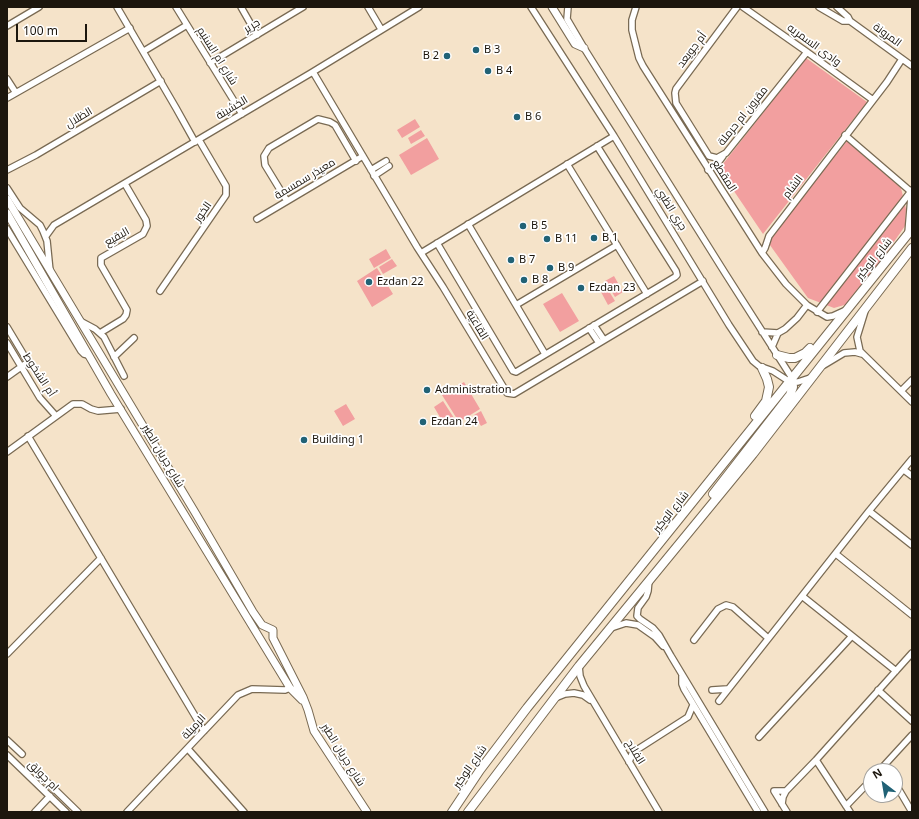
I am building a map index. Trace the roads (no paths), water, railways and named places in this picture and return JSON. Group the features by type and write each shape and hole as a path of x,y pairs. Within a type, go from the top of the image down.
{"main road":[{"name":"شارع الوكير","path":"452,812 480,770 527,708 910,232"},
{"name":"شارع الوكير","path":"468,812 608,629 753,454 912,248"},
{"path":"774,351 789,358 800,357 819,338 825,337"},
{"path":"749,432 749,426 766,401 768,394 768,383 762,368"},
{"path":"682,539 687,527 694,517 790,395 792,391 792,380"}],"street":[{"path":"7,26 39,7"},
{"name":"الخور","path":"117,7 176,108 226,186 226,195 160,291"},
{"name":"شارع ام السنيم","path":"176,7 242,114"},
{"path":"240,7 257,34"},
{"name":"جرير","path":"210,62 304,7"},
{"path":"368,7 381,29"},
{"name":"الخشينة","path":"46,236 54,225 313,72 419,7"},
{"name":"جري الظبي","path":"531,7 614,136 748,354 756,364 762,368 773,371 792,380"},
{"name":"جري الظبي","path":"552,7 575,44 584,48"},
{"name":"جري الظبي","path":"568,7 567,19 584,48 792,380"},
{"path":"635,8 642,7"},
{"name":"أم جويعد","path":"679,108 675,100 676,89 737,7"},
{"name":"وادى السمريه","path":"743,7 873,100"},
{"name":"المرونة","path":"819,7 843,21 850,21"},
{"name":"المرونة","path":"837,7 848,16 850,21 912,66"},
{"name":"المقطع","path":"635,8 632,20 632,30 639,58 643,66 762,253 782,280 807,305 817,312 829,317 846,310"},
{"path":"144,51 187,25"},
{"path":"7,98 130,28"},
{"name":"مقرون ام حرملة","path":"679,108 708,154 715,158 724,155 807,52"},
{"name":"الشام","path":"762,253 769,236 887,82 902,59"},
{"name":"القاعية","path":"313,72 507,393 514,394 703,281"},
{"path":"7,79 16,93"},
{"name":"الظلال","path":"7,170 36,156 160,81"},
{"path":"288,201 265,165 264,156 269,148 318,119 335,125 356,161"},
{"path":"845,135 911,192 910,232"},
{"path":"421,253 614,136"},
{"path":"437,243 513,371 517,372 647,294 675,277 677,272 597,146"},
{"path":"708,170 717,164 724,155"},
{"name":"معيذر سمسمة","path":"257,219 364,156"},
{"path":"373,173 388,164"},
{"path":"567,164 647,294"},
{"name":"البقيع","path":"100,333 124,318 126,313 126,307 100,263 103,256 143,234 147,226 146,220 124,184"},
{"name":"شارع جريان الطير","path":"7,188 20,208 40,225 46,236 51,273"},
{"path":"817,312 911,192"},
{"name":"شارع جريان الطير","path":"7,199 253,612 262,625 273,630 273,638 307,706 314,731 367,812"},
{"name":"شارع جريان الطير","path":"7,213 57,307 88,355 290,688 307,706"},
{"path":"468,224 545,354"},
{"path":"40,225 54,225"},
{"path":"7,229 57,307"},
{"path":"516,305 617,245"},
{"path":"762,332 778,333 792,324 807,305"},
{"path":"867,305 857,337 862,354 912,402"},
{"path":"80,320 100,333 108,343 124,376"},
{"name":"أم الشخوط","path":"7,327 28,362 22,367"},
{"path":"592,327 601,342"},
{"path":"774,351 778,333"},
{"path":"114,357 134,338"},
{"name":"أم الشخوط","path":"7,343 41,400 56,416"},
{"path":"792,380 802,382 844,353 855,352 862,354"},
{"path":"7,377 22,367"},
{"path":"901,391 912,380"},
{"path":"7,452 76,403 98,411 121,409"},
{"path":"28,436 204,731"},
{"path":"719,701 727,689 912,459"},
{"path":"904,470 912,476"},
{"path":"869,511 912,545"},
{"path":"836,554 912,616"},
{"path":"7,654 101,558"},
{"path":"649,580 648,591 646,597 638,608 637,616 653,628 659,635 762,811"},
{"path":"802,596 896,671"},
{"path":"694,640 718,609 726,605 733,607 768,638"},
{"path":"608,629 626,623 638,625 655,637 671,656"},
{"path":"258,634 268,627"},
{"path":"759,737 852,636"},
{"path":"782,804 786,791 816,760 912,653"},
{"name":"الفلاح","path":"579,666 582,682 593,703 659,812"},
{"path":"682,676 682,684 701,719 718,747 762,811"},
{"path":"290,688 294,681"},
{"name":"الرميلة","path":"127,812 241,693 252,689 285,690 290,688"},
{"path":"712,690 727,689"},
{"path":"878,690 912,721"},
{"name":"الفلاح","path":"554,698 565,694 574,693 583,695 593,703"},
{"path":"629,762 635,751 688,717 693,705"},
{"path":"688,717 701,719"},
{"path":"889,763 912,736"},
{"path":"7,740 22,754"},
{"path":"718,747 728,751"},
{"path":"188,749 244,812"},
{"name":"ام جولق","path":"7,755 66,812"},
{"path":"816,760 850,812"},
{"path":"40,775 78,812"},
{"path":"846,806 863,788"},
{"path":"786,791 774,792 787,812"},
{"path":"35,812 50,796"},
{"path":"903,797 912,812"}],"place":[{"name":"B 3","path":"476,50"},
{"name":"B 2","path":"447,56"},
{"name":"B 4","path":"488,71"},
{"name":"B 6","path":"517,117"},
{"name":"B 5","path":"523,226"},
{"name":"B 1","path":"594,238"},
{"name":"B 11","path":"547,239"},
{"name":"B 7","path":"511,260"},
{"name":"B 9","path":"550,268"},
{"name":"B 8","path":"524,280"},
{"name":"Ezdan 22","path":"369,282"},
{"name":"Ezdan 23","path":"581,288"},
{"name":"Administration","path":"427,390"},
{"name":"Ezdan 24","path":"423,422"},
{"name":"Building 1","path":"304,440"}]}
